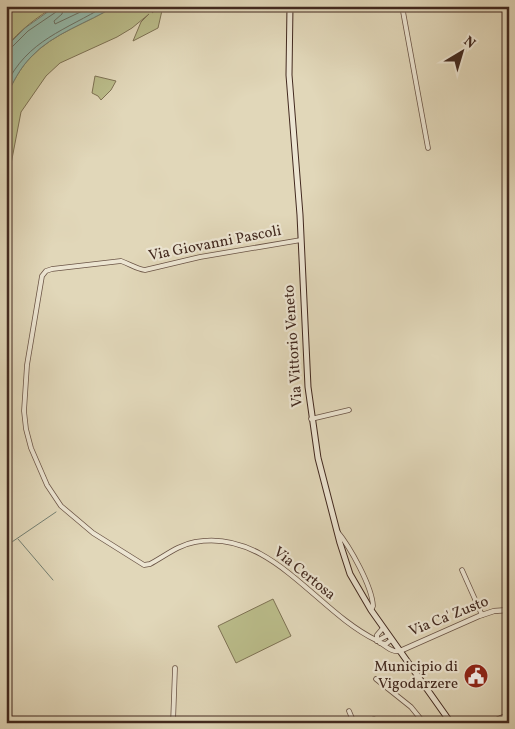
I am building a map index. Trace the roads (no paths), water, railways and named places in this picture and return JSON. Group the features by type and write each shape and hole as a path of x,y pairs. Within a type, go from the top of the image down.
{"main road":[{"name":"Via Vittorio Veneto","path":"290,7 289,75 301,240 306,343 312,418 318,458 336,529 350,574 370,610 450,723"}],"street":[{"path":"290,7 299,6"},
{"path":"402,6 428,148"},
{"name":"Via Giovanni Pascoli","path":"46,271 121,261 137,269 145,270 200,257 301,240"},
{"name":"Via Certosa","path":"46,271 42,276 39,290 27,365 24,411 31,448 47,484 61,506 93,533 144,565 194,542 225,541 254,549 288,573 343,619 371,639 394,652 400,651"},
{"path":"312,418 349,410"},
{"path":"336,529 368,585 373,602 370,610"},
{"path":"462,570 482,615"},
{"name":"Via Ca' Zusto","path":"400,651 482,615 494,611 509,610"},
{"path":"383,628 377,635 379,642 390,637"},
{"path":"173,723 176,668"},
{"path":"376,679 406,702 424,723"},
{"path":"349,711 354,723"},
{"path":"489,723 507,715"},
{"path":"366,723 374,719"}],"water":[{"path":"56,6 115,6 60,35 40,49 27,61 6,97 6,47 25,28"}],"waterway":[{"path":"6,546 56,512"},
{"path":"18,539 53,580"}],"place":[{"name":"Municipio di Vigodarzere","path":"476,676"}]}
